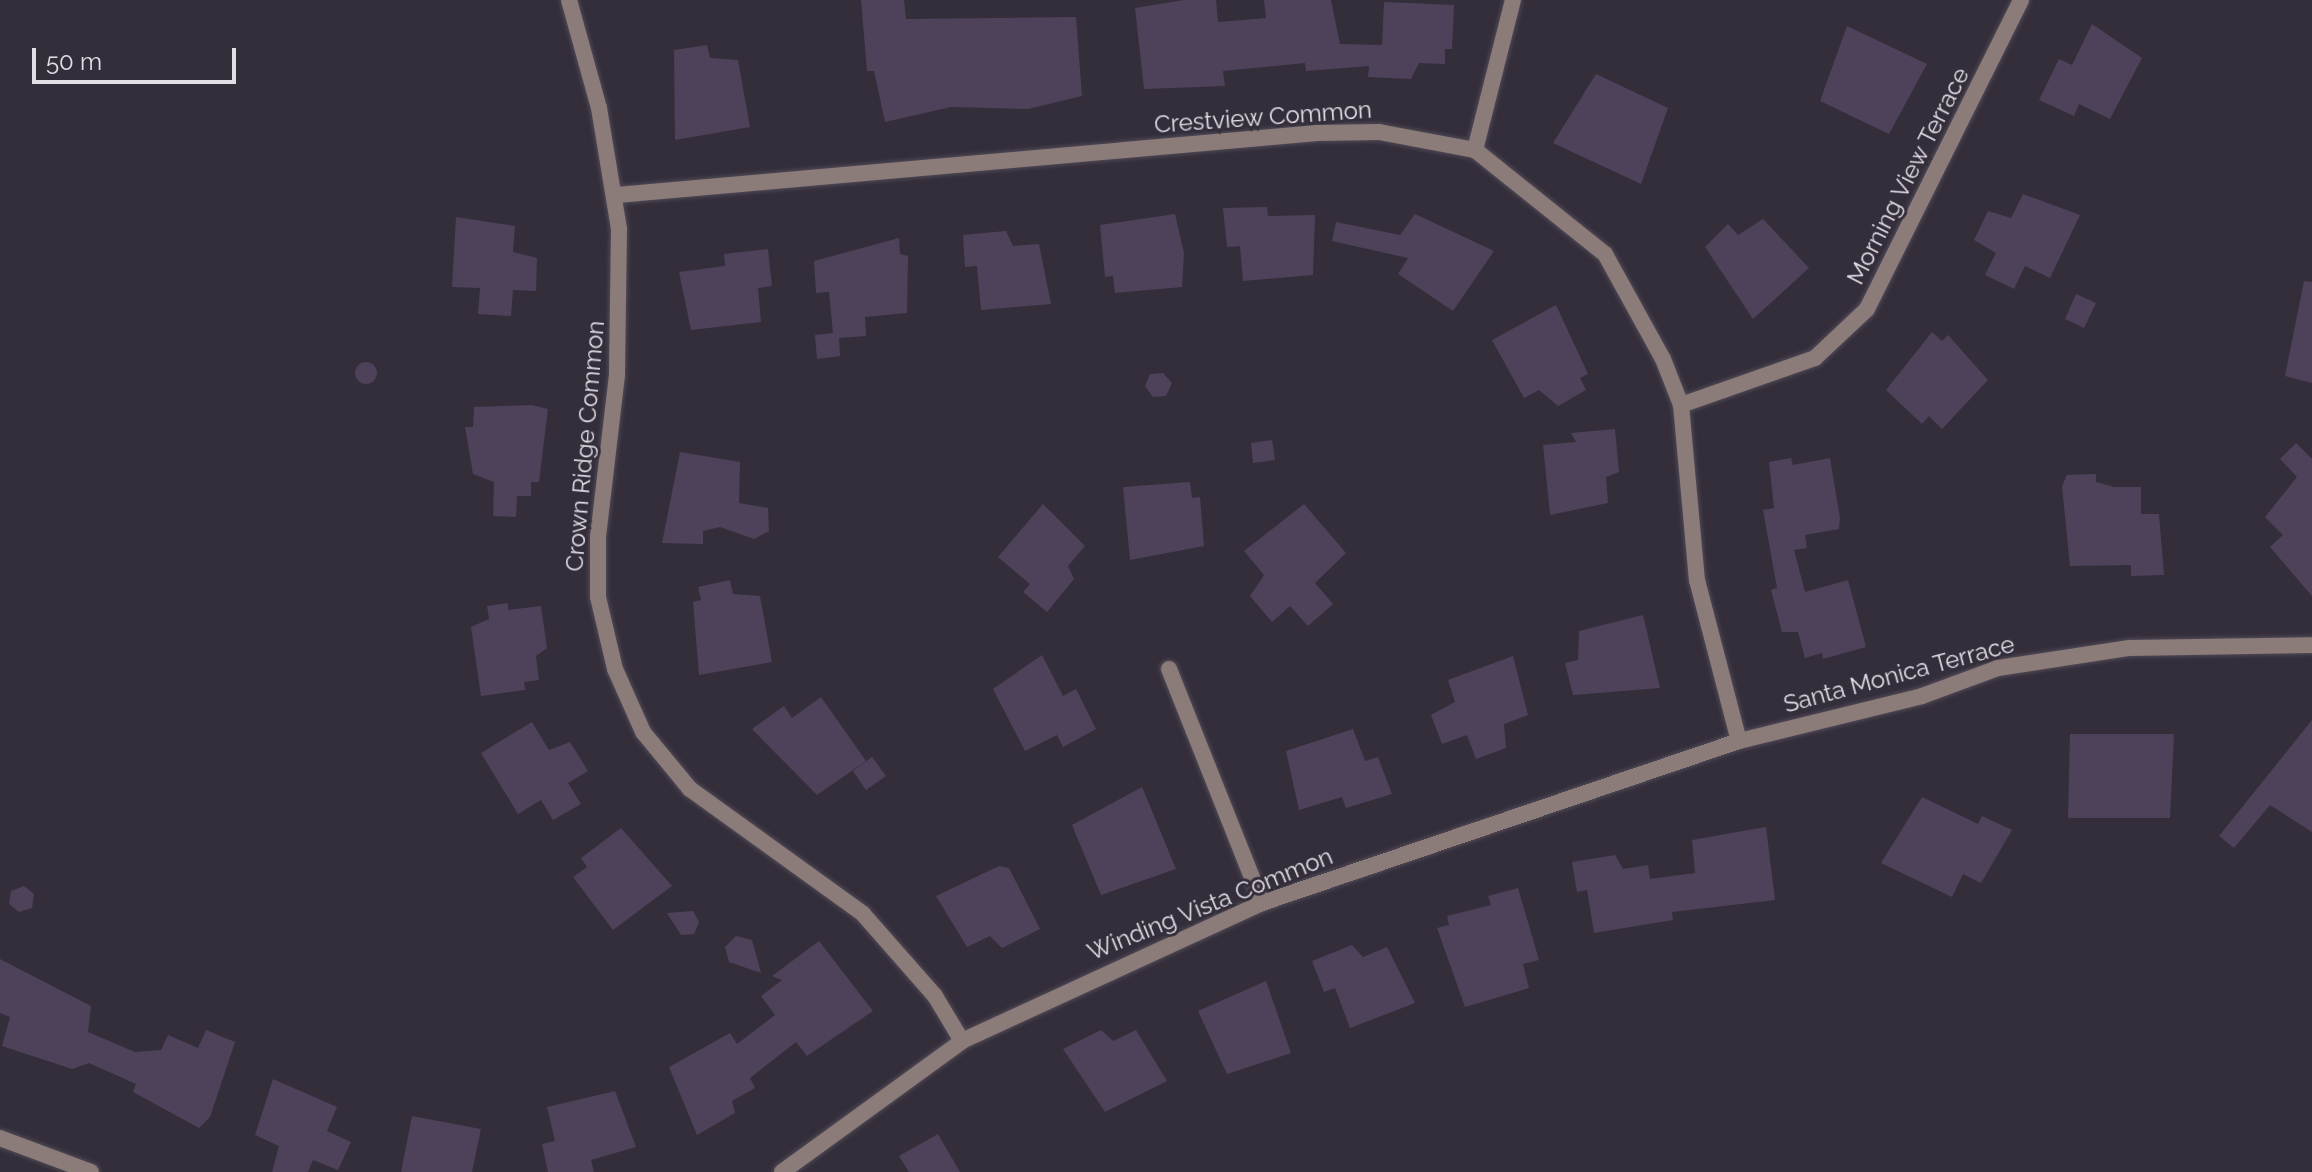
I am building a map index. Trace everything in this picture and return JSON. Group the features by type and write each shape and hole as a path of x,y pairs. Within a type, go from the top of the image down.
{"street":[{"name":"Crown Ridge Common","path":"569,0 617,195 620,325 598,597 619,678 643,732 690,789 863,914 913,967 962,1041"},
{"path":"1475,150 1513,0"},
{"name":"Morning View Terrace","path":"1681,405 1780,375 1815,358 1859,318 1891,270 2021,0"},
{"name":"Crestview Common","path":"617,195 1317,133 1379,132 1475,150 1605,254 1646,322 1681,405 1697,580 1739,741"},
{"name":"Santa Monica Terrace","path":"1739,741 1922,696 1998,668 2129,648 2312,645"},
{"path":"1169,669 1262,903"},
{"name":"Winding Vista Common","path":"790,1170 962,1041 1262,903 1739,741"},
{"path":"0,1138 91,1172"}],"building":[{"path":"861,0 904,0 906,19 1076,17 1082,96 1028,109 951,107 885,122 874,71 867,71"},
{"path":"1184,0 1216,0 1218,22 1266,18 1264,0 1331,0 1340,44 1382,45 1384,2 1454,5 1452,49 1445,49 1445,64 1419,63 1411,79 1368,77 1369,66 1306,71 1305,63 1223,71 1225,86 1144,89 1135,8"},
{"path":"2092,24 2142,58 2110,119 2079,104 2074,116 2039,100 2059,59 2072,65"},
{"path":"1847,26 1927,64 1889,134 1820,101"},
{"path":"707,45 710,58 738,60 750,127 675,140 674,50"},
{"path":"1596,74 1668,108 1641,184 1553,143"},
{"path":"2023,194 2080,215 2050,278 2025,266 2014,289 1985,275 1996,253 1974,240 1988,211 2011,218"},
{"path":"1267,207 1268,216 1315,215 1313,275 1243,281 1240,246 1227,247 1223,208"},
{"path":"1175,214 1184,253 1182,287 1115,293 1113,276 1105,277 1100,225"},
{"path":"1415,214 1494,251 1453,311 1398,274 1408,258 1332,241 1336,222 1400,235"},
{"path":"456,217 515,226 513,252 537,258 536,291 513,290 511,316 478,314 480,288 452,287"},
{"path":"1763,219 1809,268 1753,319 1705,247 1728,224 1738,235"},
{"path":"1006,231 1013,246 1039,244 1051,304 981,310 977,266 965,267 963,235"},
{"path":"899,238 900,254 908,256 907,313 865,317 866,336 839,338 840,356 817,359 815,335 833,333 829,292 816,293 814,261"},
{"path":"768,249 772,286 758,288 761,322 691,330 679,272 725,266 724,254"},
{"path":"2304,281 2312,282 2312,383 2285,376"},
{"path":"2076,294 2096,303 2084,328 2065,319"},
{"path":"1556,305 1588,374 1580,378 1586,390 1558,406 1539,390 1524,398 1492,340"},
{"path":"1932,332 1942,341 1948,335 1988,380 1942,429 1929,416 1922,424 1886,390"},
{"path":"366,362 374,365 377,373 374,381 366,384 358,381 355,373 358,365"},
{"path":"1163,373 1172,383 1166,396 1153,397 1145,386 1150,374"},
{"path":"532,405 548,409 539,482 531,482 531,496 517,496 516,517 493,516 494,482 473,474 465,427 473,427 474,407"},
{"path":"1615,429 1619,472 1606,477 1608,503 1550,515 1543,445 1576,442 1571,433"},
{"path":"1272,440 1275,460 1253,463 1251,443"},
{"path":"2296,443 2312,459 2312,596 2270,547 2283,535 2265,517 2297,477 2280,459"},
{"path":"680,452 740,462 739,503 768,508 769,531 754,539 720,527 703,531 703,544 662,543"},
{"path":"1791,458 1793,465 1830,458 1840,518 1839,529 1805,535 1807,548 1794,550 1805,592 1848,580 1866,647 1823,659 1822,653 1805,658 1798,632 1782,632 1771,590 1777,588 1763,510 1774,508 1769,462"},
{"path":"2096,474 2096,482 2114,487 2141,487 2141,514 2159,514 2164,575 2131,576 2131,565 2070,566 2062,486 2067,475"},
{"path":"1190,482 1192,498 1200,497 1204,546 1130,560 1123,487"},
{"path":"1043,504 1085,546 1068,566 1074,579 1047,612 1023,592 1030,584 998,557"},
{"path":"1304,504 1346,553 1315,583 1333,604 1308,626 1290,606 1272,622 1250,596 1264,575 1244,551"},
{"path":"730,580 733,594 760,596 772,662 699,675 693,602 701,600 698,587"},
{"path":"508,603 508,610 541,606 547,648 536,656 539,680 524,682 525,690 481,696 471,627 489,619 487,606"},
{"path":"1643,615 1660,688 1573,695 1565,663 1578,660 1579,631"},
{"path":"1042,655 1063,696 1076,689 1096,729 1063,747 1057,735 1025,751 993,689"},
{"path":"1513,656 1528,715 1504,724 1506,748 1476,759 1467,735 1442,744 1431,715 1455,702 1448,680"},
{"path":"821,697 866,761 817,795 752,729 784,706 792,718"},
{"path":"2312,720 2312,832 2270,805 2234,848 2219,836"},
{"path":"532,722 549,750 570,742 588,771 568,783 581,804 553,820 541,800 518,814 481,753"},
{"path":"1353,729 1365,761 1378,757 1392,794 1346,808 1342,797 1299,810 1286,751"},
{"path":"2070,734 2174,734 2170,818 2068,818"},
{"path":"872,757 886,776 866,790 853,771"},
{"path":"1142,787 1176,869 1101,895 1072,825"},
{"path":"1922,797 1978,824 1982,816 2012,830 1981,883 1963,874 1952,897 1881,863"},
{"path":"1766,827 1775,900 1672,912 1673,920 1594,933 1587,890 1577,892 1572,862 1615,855 1623,869 1648,865 1650,879 1695,873 1692,840"},
{"path":"621,828 672,886 613,930 573,877 587,867 581,858"},
{"path":"999,866 1009,868 1040,929 1002,948 990,936 967,947 936,896"},
{"path":"24,886 34,894 32,908 19,912 9,904 11,891"},
{"path":"1518,888 1539,960 1523,964 1529,988 1465,1007 1437,928 1449,925 1447,916 1491,905 1488,896"},
{"path":"693,911 699,922 694,934 681,935 667,913"},
{"path":"736,936 752,940 761,973 729,962 725,947"},
{"path":"819,941 873,1011 807,1056 796,1042 750,1078 755,1088 732,1101 735,1113 697,1135 669,1067 730,1033 737,1044 775,1015 761,996 782,980 772,976"},
{"path":"1352,945 1363,957 1387,947 1415,1003 1350,1028 1335,988 1324,992 1312,961"},
{"path":"0,959 91,1006 88,1032 135,1052 161,1050 168,1035 198,1048 206,1030 235,1042 210,1117 199,1128 133,1092 136,1084 89,1063 72,1069 2,1046 10,1017 0,1013"},
{"path":"1266,981 1291,1053 1227,1074 1198,1011"},
{"path":"1101,1030 1113,1041 1136,1030 1167,1081 1105,1112 1063,1049"},
{"path":"273,1079 337,1107 327,1131 351,1142 338,1170 313,1160 308,1172 272,1172 279,1146 255,1135"},
{"path":"615,1091 636,1147 591,1160 594,1172 548,1172 542,1144 555,1141 547,1107"},
{"path":"412,1116 481,1129 472,1172 401,1172"},
{"path":"938,1134 960,1172 909,1172 899,1156"}]}
